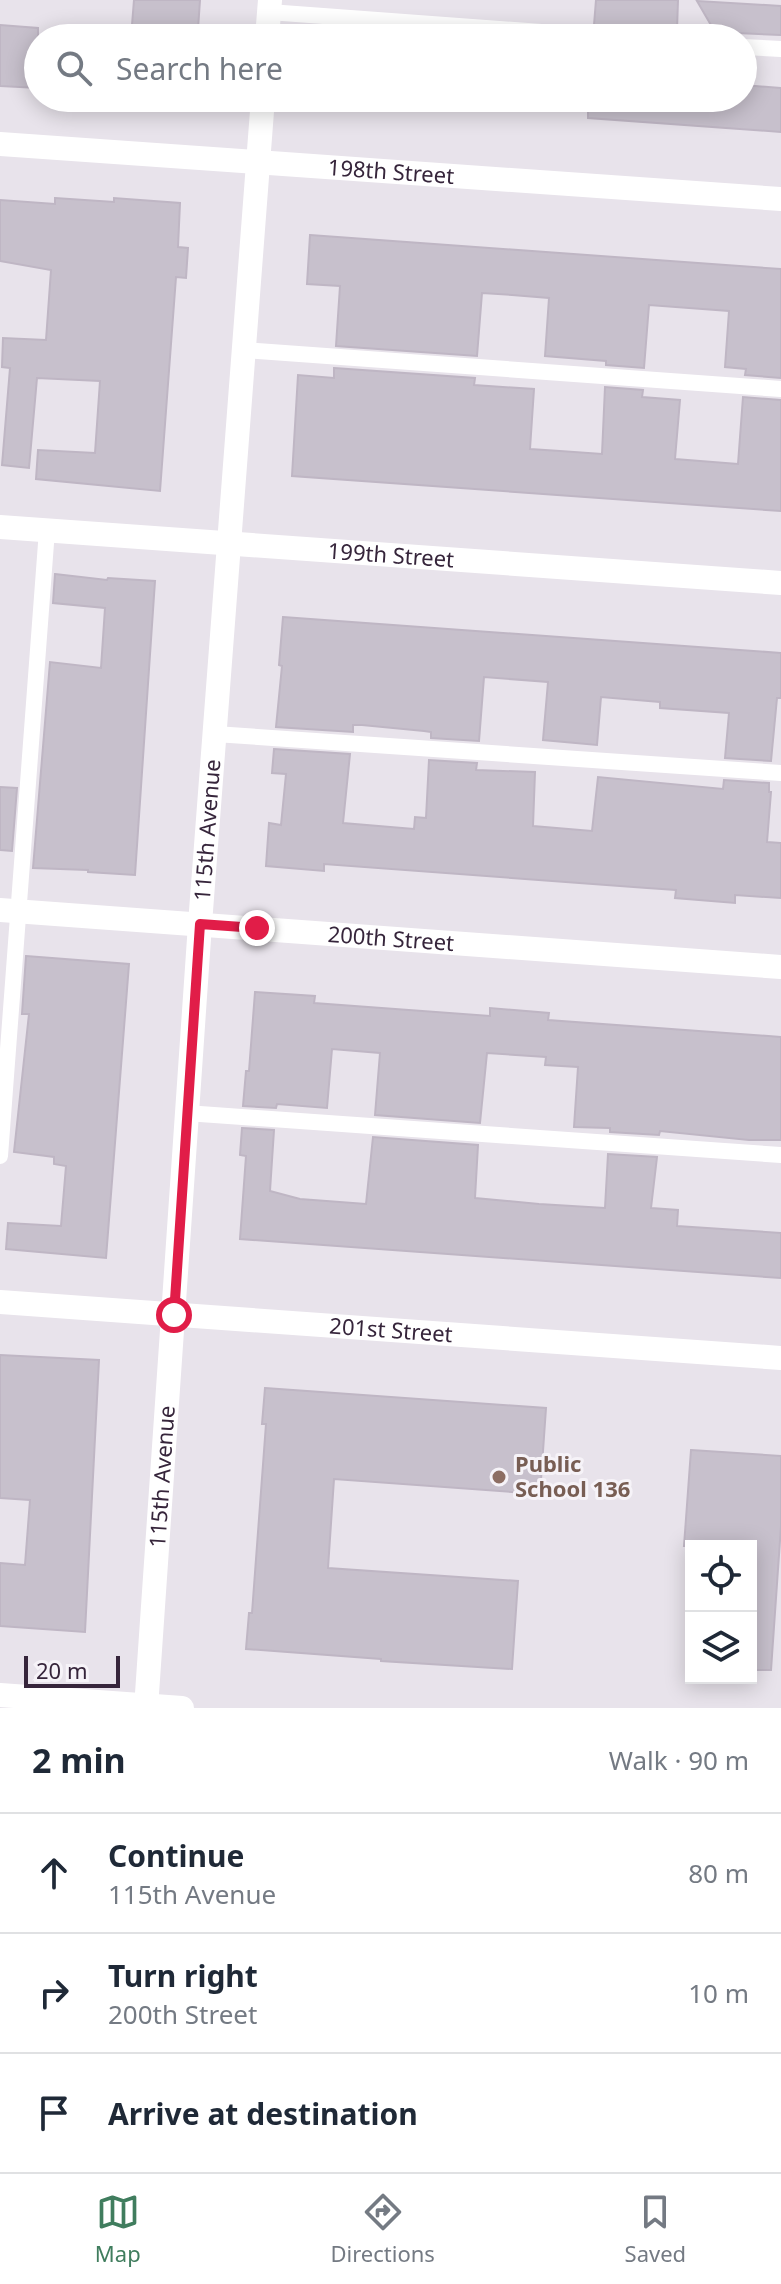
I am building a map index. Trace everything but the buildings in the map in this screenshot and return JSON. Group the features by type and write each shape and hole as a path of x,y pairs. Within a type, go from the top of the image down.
{"street":[{"name":"115th Avenue","path":"146,1707 186,1113 262,112"},
{"name":"198th Street","path":"0,144 781,199"},
{"name":"199th Street","path":"0,527 781,583"},
{"name":"200th Street","path":"9,911 781,967"},
{"name":"201st Street","path":"0,1302 781,1358"},
{"path":"0,1695 182,1708"}],"lane":[{"path":"270,6 469,24"},
{"path":"757,48 781,49"},
{"path":"244,350 781,389"},
{"path":"0,1156 9,911 47,530"},
{"path":"215,734 781,773"},
{"path":"186,1113 781,1155"}],"place":[{"name":"Public School 136","path":"499,1477"}],"route":[{"path":"174,1315 200,924 257,928"}]}
